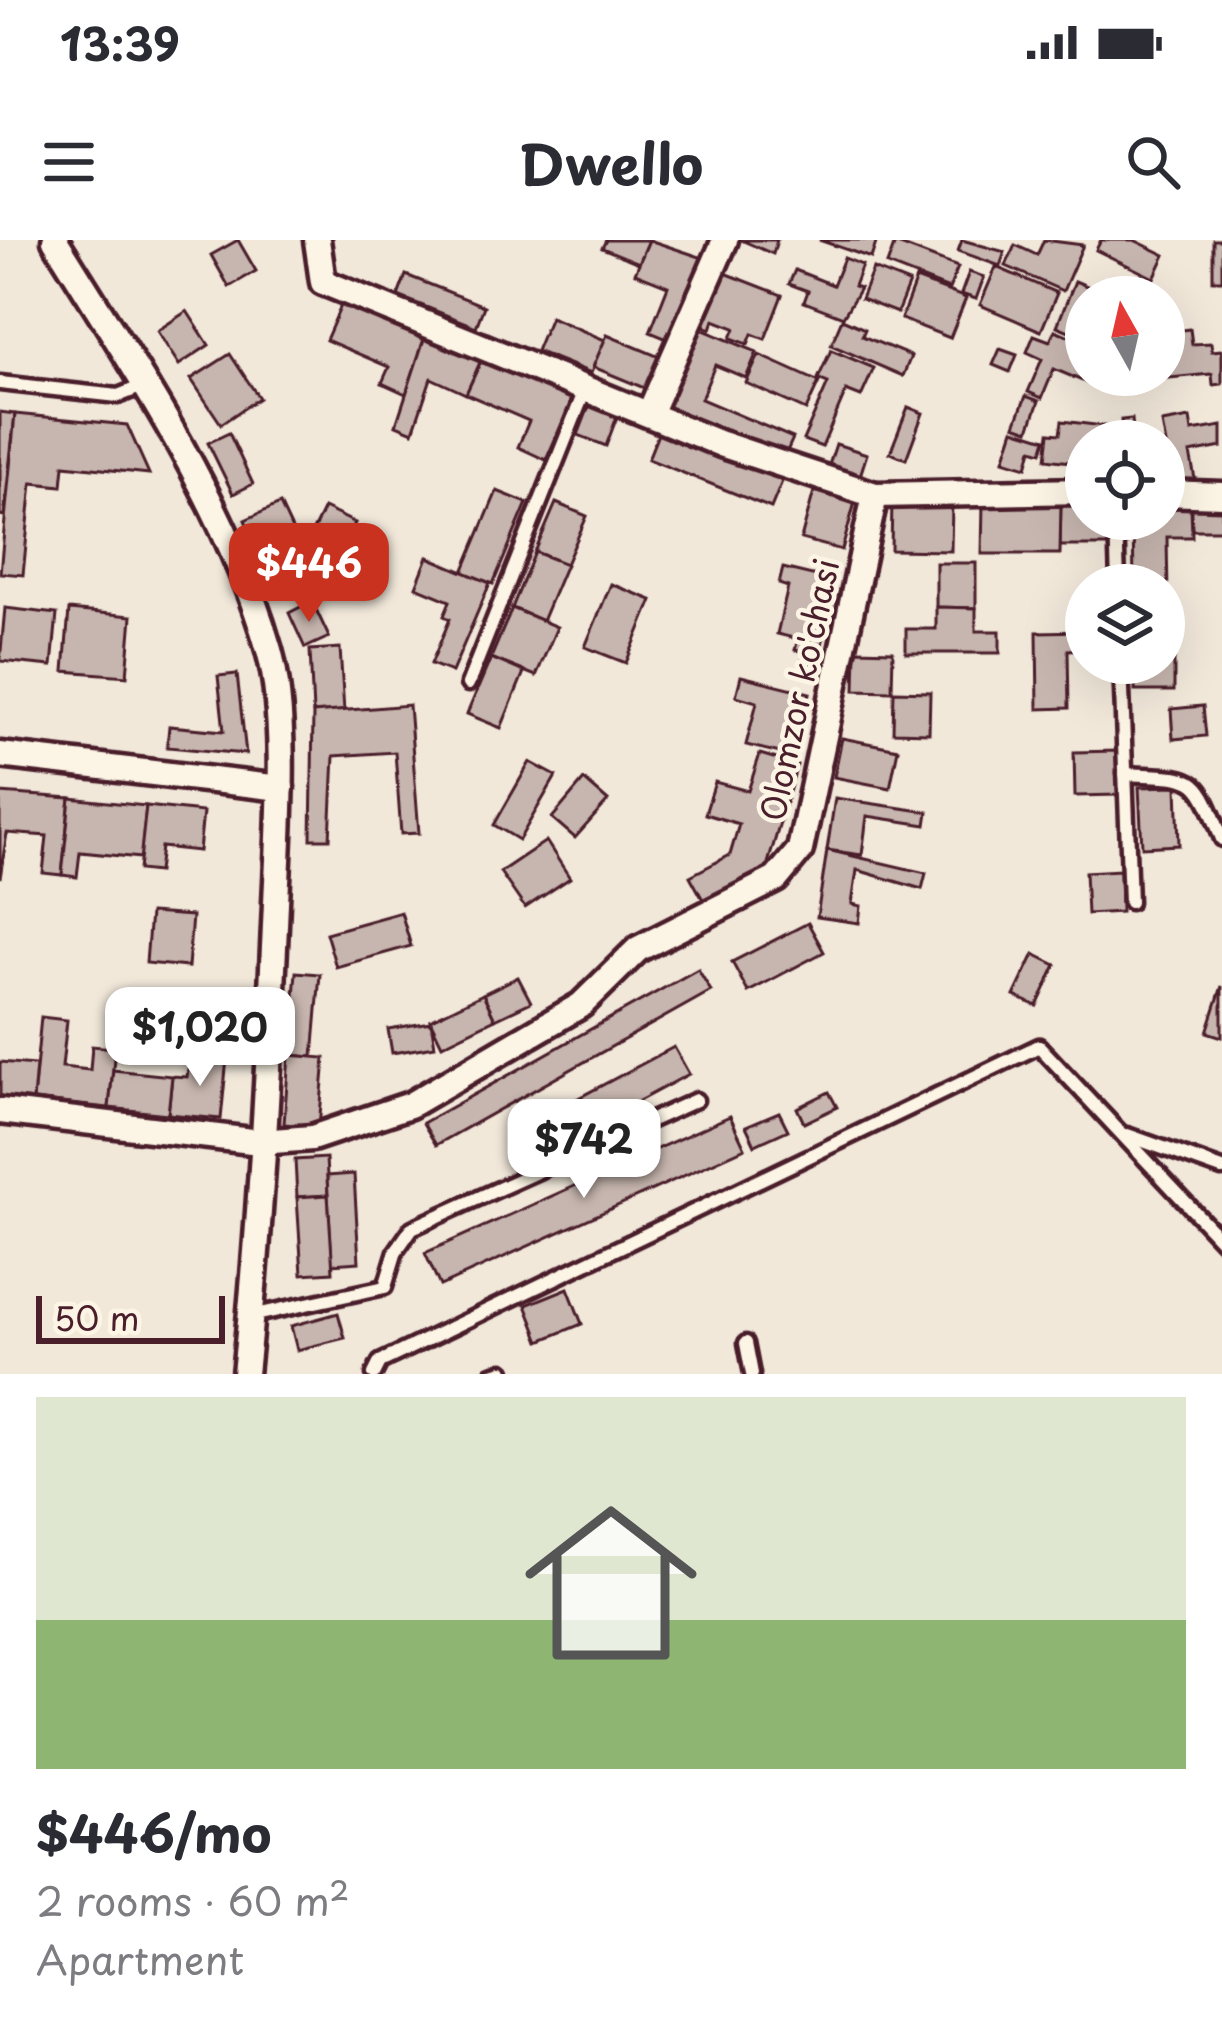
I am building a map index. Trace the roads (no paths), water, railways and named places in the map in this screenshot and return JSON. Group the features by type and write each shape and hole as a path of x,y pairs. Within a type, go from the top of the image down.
{"street":[{"path":"55,240 145,385 208,502 271,654 281,788 245,1374"},
{"path":"317,240 323,282 721,444 875,495 1065,491"},
{"path":"649,414 725,240"},
{"path":"1185,494 1222,495"},
{"name":"Olomzor ko'chasi","path":"0,1112 260,1142 312,1138 410,1105 581,1005 638,949 776,879 800,850 875,495"},
{"path":"0,755 281,788"}],"lane":[{"path":"0,383 118,396 145,385"},
{"path":"468,684 585,390"},
{"path":"1122,684 1130,902"},
{"path":"1125,773 1188,778 1203,788 1222,839"},
{"path":"374,1374 380,1362 1039,1046 1222,1241"},
{"path":"251,1316 385,1287 396,1251 412,1228 696,1100"},
{"path":"1125,1134 1222,1169"},
{"path":"746,1343 752,1374"}]}
